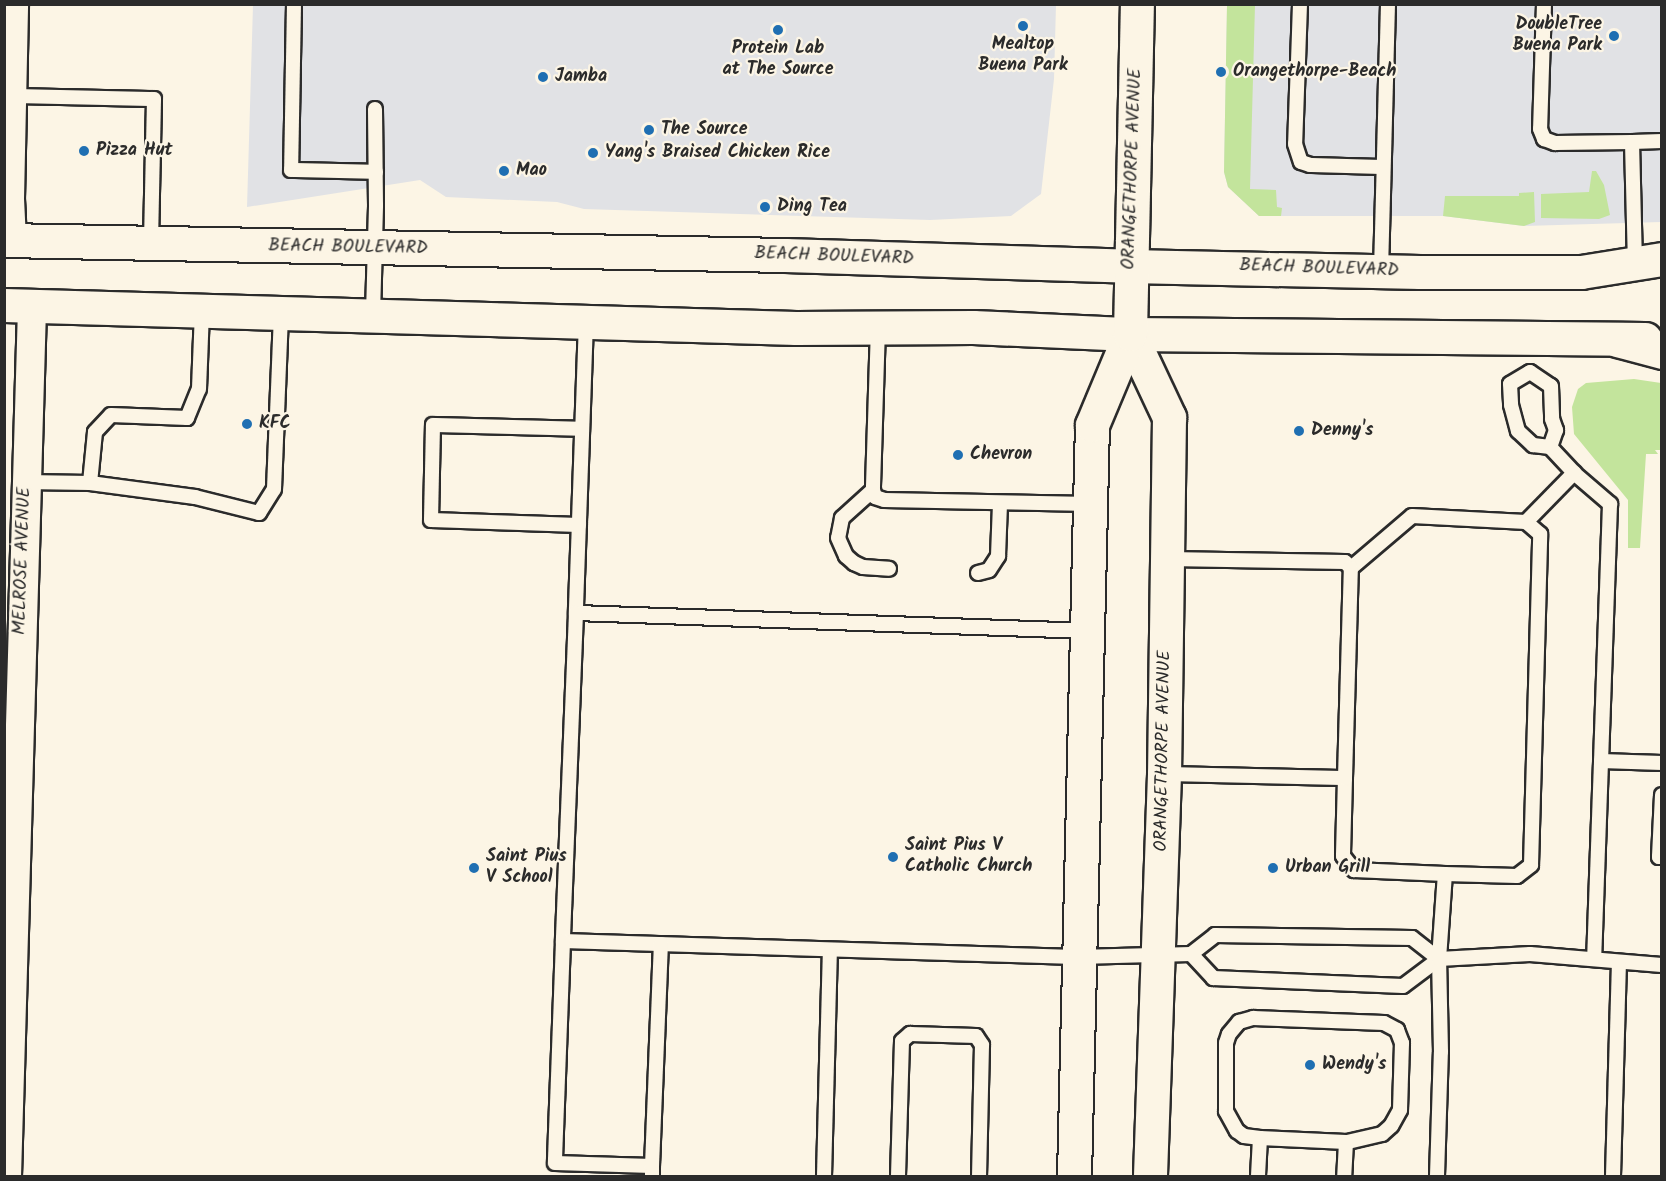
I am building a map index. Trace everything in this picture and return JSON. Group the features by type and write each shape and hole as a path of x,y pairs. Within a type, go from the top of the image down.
{"main road":[{"name":"ORANGETHORPE AVENUE","path":"1074,1176 1092,425 1130,334 1137,4"},
{"name":"BEACH BOULEVARD","path":"8,240 785,255 1381,271 1581,272 1648,261"},
{"path":"18,305 796,328 973,327 1530,355 1617,340 1662,338"},
{"name":"ORANGETHORPE AVENUE","path":"1130,334 1169,417 1164,774 1150,1176"},
{"path":"1617,340 1662,351"}],"street":[{"path":"8,240 11,10"},
{"name":"MELROSE AVENUE","path":"7,1176 10,782 18,576 25,482 18,305"}],"lane":[{"path":"294,4 291,170 376,172"},
{"path":"1300,4 1295,144 1301,162 1310,165 1383,167"},
{"path":"1381,271 1388,4"},
{"path":"1544,4 1540,129 1544,139 1555,143 1662,141"},
{"path":"11,96 154,99 151,244"},
{"path":"373,314 375,109"},
{"path":"1632,142 1648,261"},
{"path":"90,483 95,432 111,415 187,418 199,389 202,309"},
{"path":"25,482 90,483 195,497 260,513 274,489 281,312"},
{"path":"586,321 555,1163 652,1171 660,944"},
{"path":"878,327 873,490 875,497 884,500 1000,504 1091,504"},
{"path":"1550,447 1556,430 1552,419 1551,386 1530,355 1510,384 1513,419 1524,438 1533,445 1550,447 1574,473 1610,504 1593,959"},
{"path":"579,525 431,520 433,425 582,429"},
{"path":"1526,522 1574,473"},
{"path":"873,490 842,518 838,538 846,556 854,563 863,567 889,569"},
{"path":"978,573 989,570 998,556 1000,504"},
{"path":"1168,559 1345,562 1351,568 1343,856 1354,870 1517,876 1531,865 1540,534 1526,522 1412,516 1351,568"},
{"path":"576,613 1088,631"},
{"path":"1601,761 1662,763"},
{"path":"1164,774 1345,777"},
{"path":"1662,795 1659,857 1662,857"},
{"path":"1437,1176 1442,1052 1439,959 1445,874"},
{"path":"563,941 1078,957 1157,953 1191,954 1215,935 1412,938 1439,959"},
{"path":"824,1176 830,950"},
{"path":"1191,954 1213,978 1403,986 1439,959 1530,954 1662,965"},
{"path":"1613,1176 1619,962"},
{"path":"1253,1018 1384,1023 1397,1030 1402,1043 1400,1110 1391,1126 1382,1134 1346,1142 1244,1136 1228,1119 1226,1043 1234,1027 1253,1018"},
{"path":"898,1176 902,1041 910,1034 976,1036 982,1045 979,1176"},
{"path":"1258,1176 1260,1138"},
{"path":"1344,1176 1346,1142"}],"shaded area":[{"name":"The Source","path":"253,5 1056,5 1054,79 1041,194 1011,216 930,220 584,209 557,202 446,197 420,180 247,207"},
{"path":"1227,5 1661,5 1661,222 1524,226 1443,216 1259,216 1228,187 1224,172"}],"green space":[{"path":"1227,5 1255,5 1250,189 1276,190 1277,207 1282,208 1281,216 1259,216 1228,187 1224,172"},
{"path":"1592,171 1596,171 1604,185 1610,215 1599,219 1541,218 1541,194 1589,192"},
{"path":"1534,192 1535,222 1524,226 1443,216 1445,196 1519,196 1519,193"},
{"path":"1634,379 1661,383 1662,450 1655,450 1658,454 1646,454 1640,548 1628,548 1628,500 1574,434 1572,407 1578,389 1586,383"}],"place":[{"name":"Mealtop Buena Park","path":"1023,26"},
{"name":"Protein Lab at The Source","path":"778,30"},
{"name":"DoubleTree Buena Park","path":"1614,36"},
{"name":"Orangethorpe-Beach","path":"1221,72"},
{"name":"Jamba","path":"543,77"},
{"name":"The Source","path":"649,130"},
{"name":"Pizza Hut","path":"84,151"},
{"name":"Yang's Braised Chicken Rice","path":"593,153"},
{"name":"Mao","path":"504,171"},
{"name":"Ding Tea","path":"765,207"},
{"name":"KFC","path":"247,424"},
{"name":"Denny's","path":"1299,431"},
{"name":"Chevron","path":"958,455"},
{"name":"Saint Pius V Catholic Church","path":"893,857"},
{"name":"Saint Pius V School","path":"474,868"},
{"name":"Urban Grill","path":"1273,868"},
{"name":"Wendy's","path":"1310,1065"}]}
